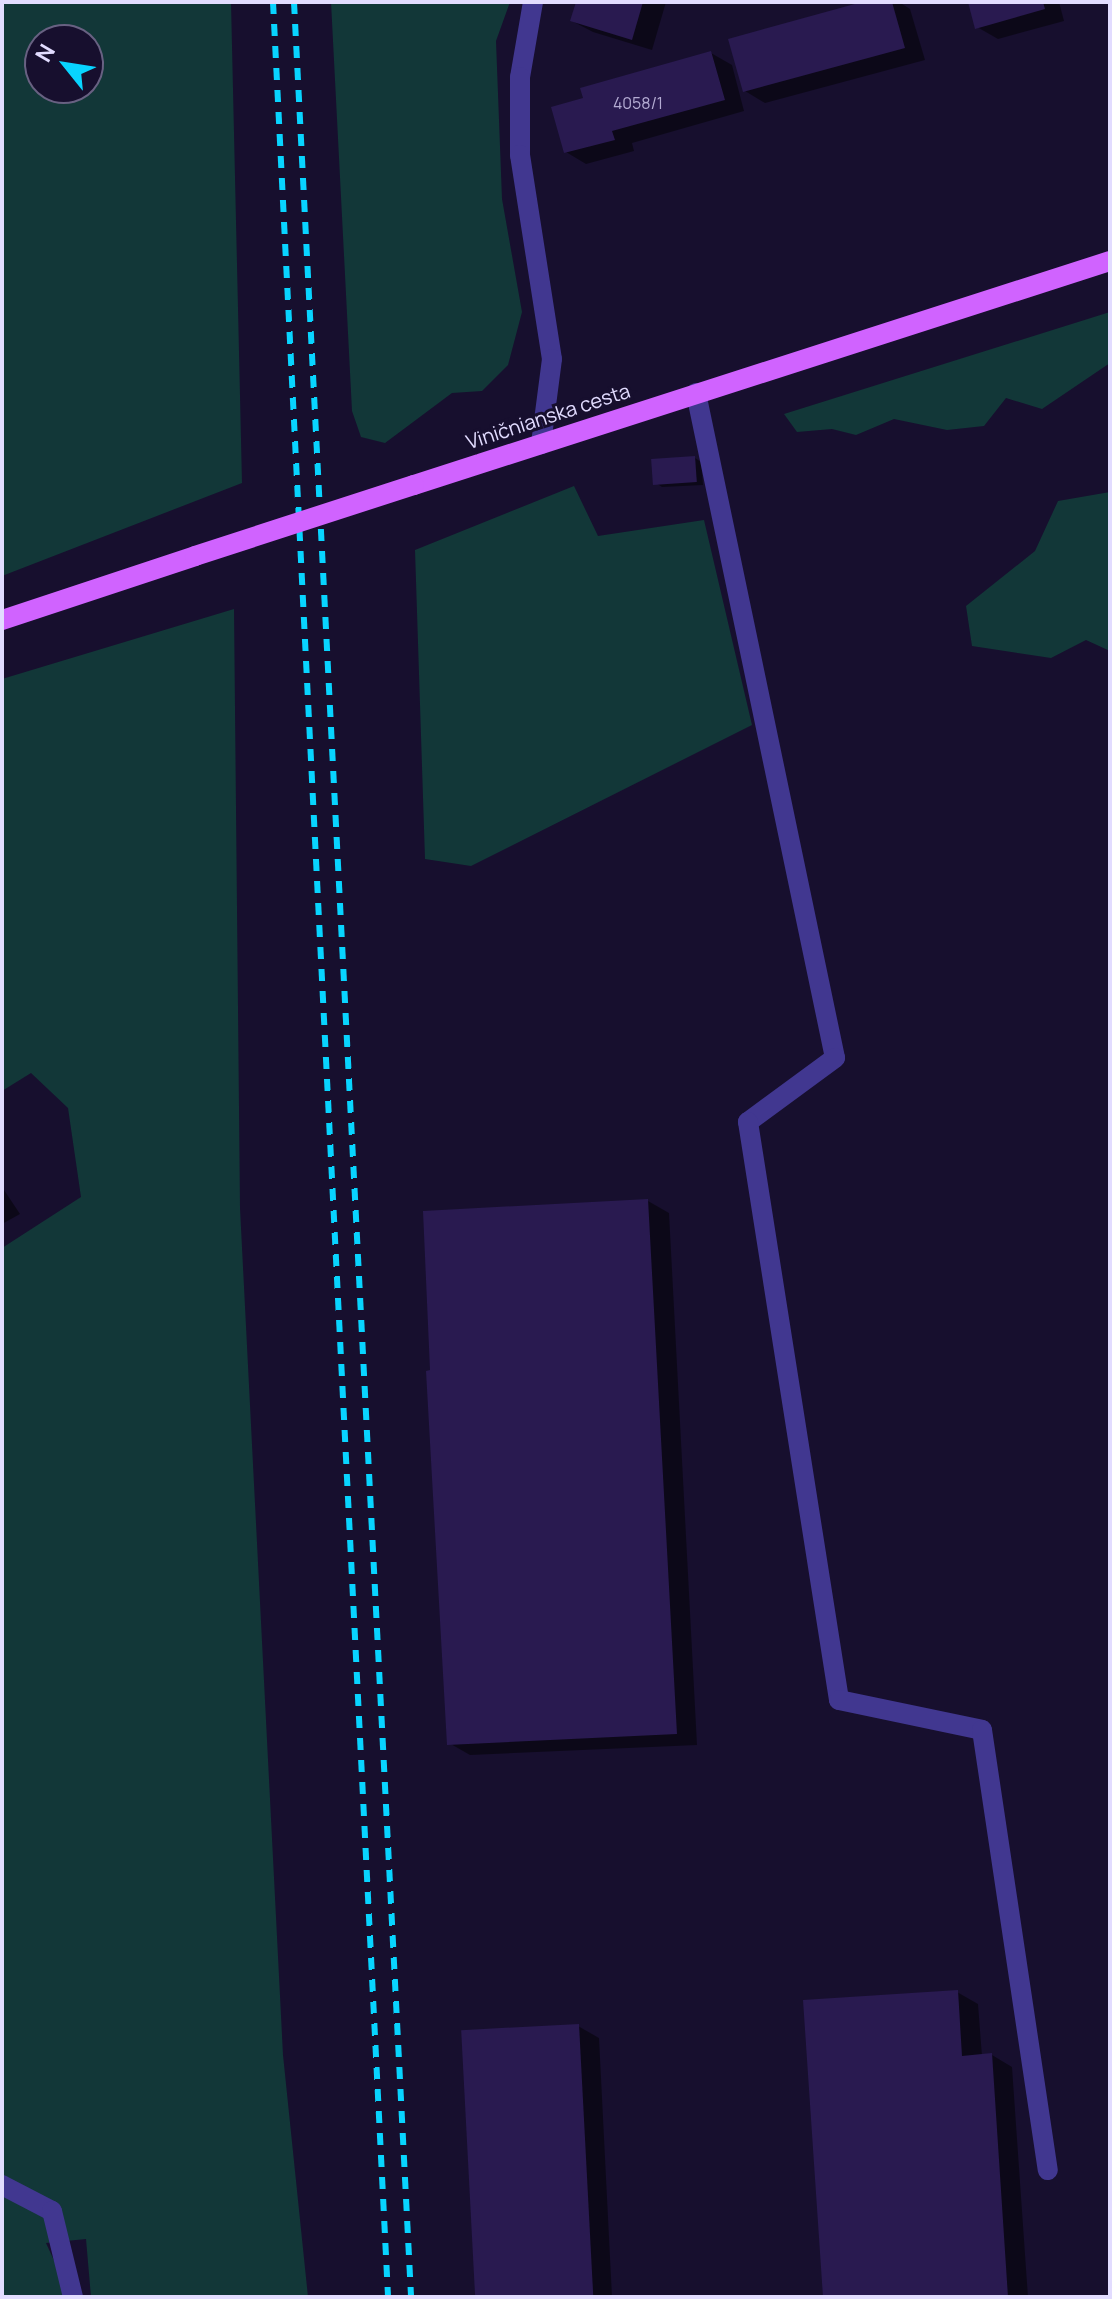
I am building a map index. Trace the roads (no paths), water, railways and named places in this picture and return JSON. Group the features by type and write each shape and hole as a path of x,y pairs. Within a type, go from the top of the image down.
{"main road":[{"name":"Viničnianska cesta","path":"2,620 1110,261"}],"street":[{"path":"533,2 520,77 520,155 552,359 541,444"},
{"path":"696,393 835,1058 748,1122 839,1700 982,1730 1048,2170"},
{"path":"2,2185 52,2211 73,2297"}],"railway":[{"path":"273,2 388,2297"},
{"path":"294,2 411,2297"}]}
